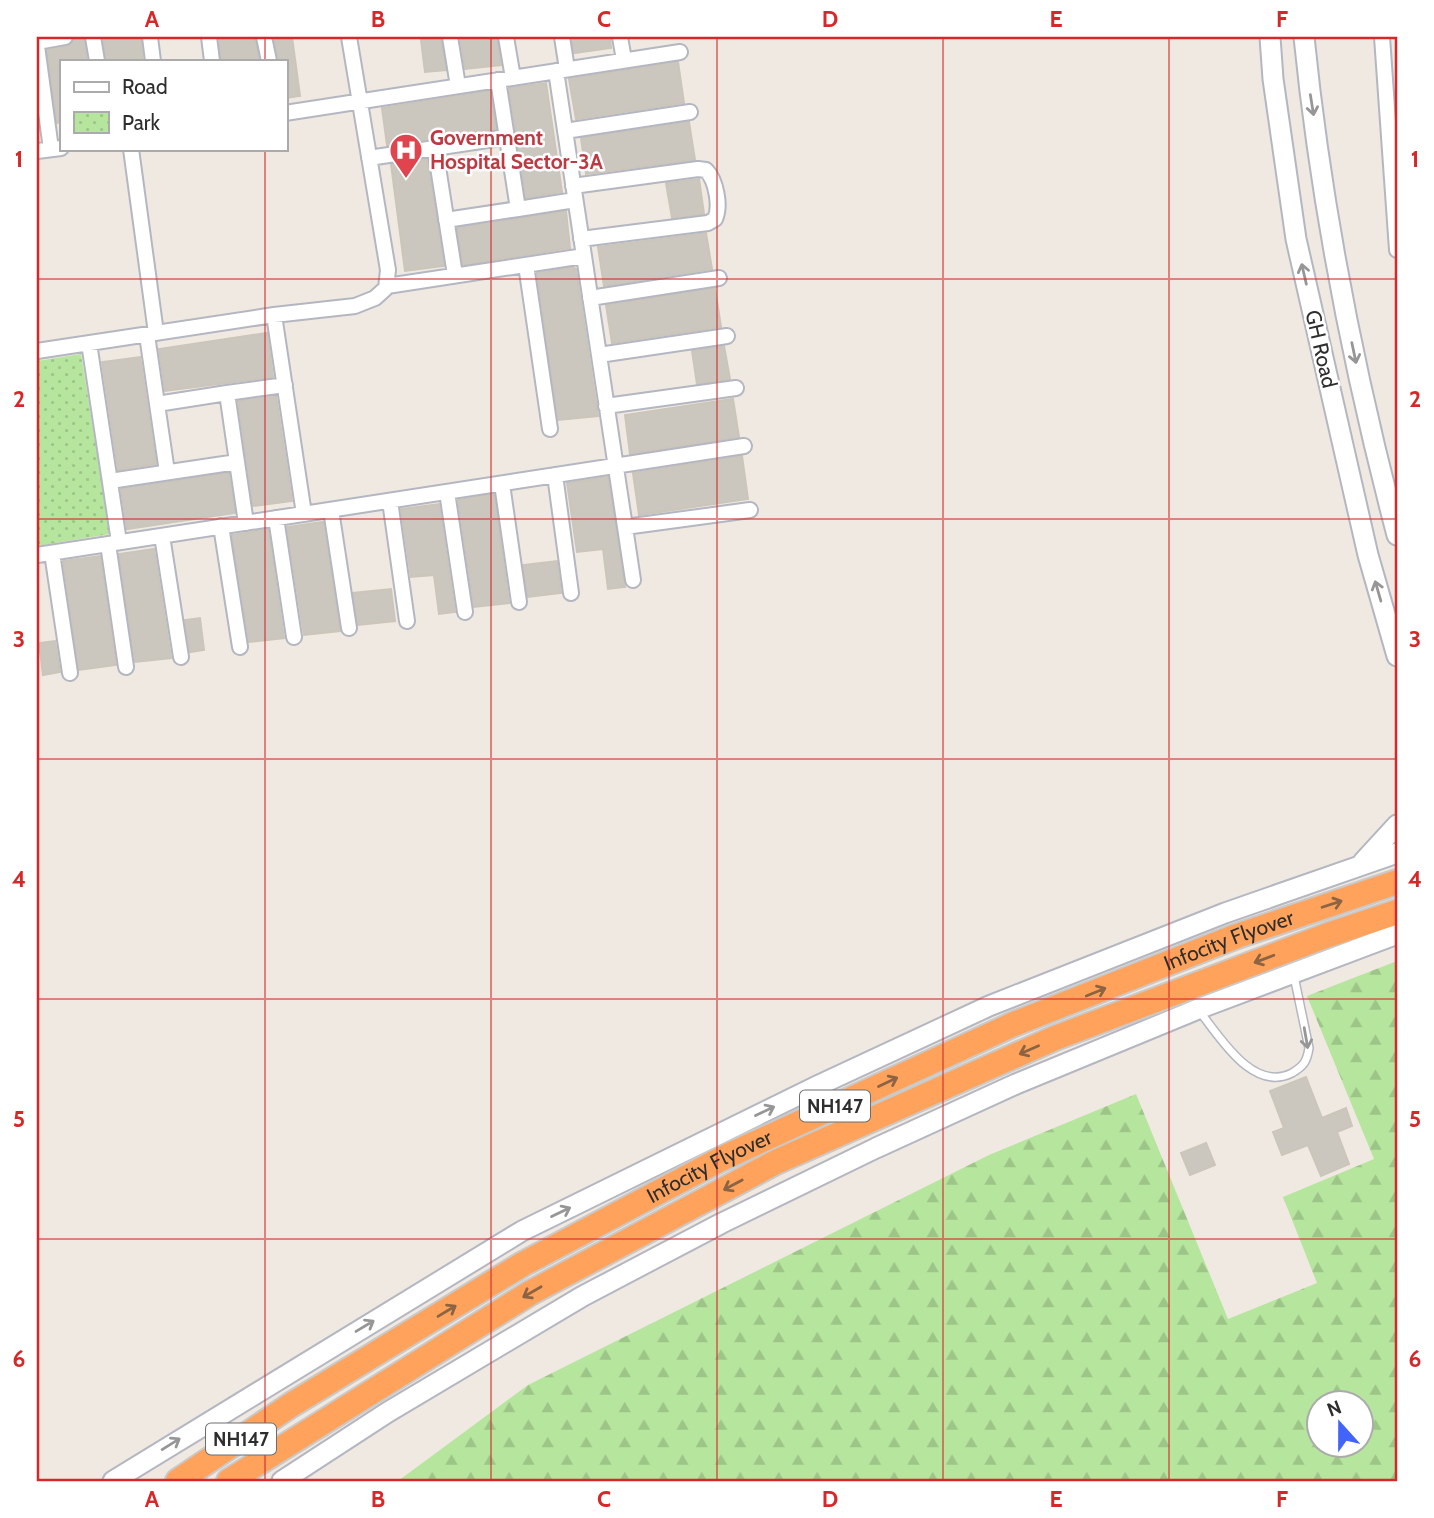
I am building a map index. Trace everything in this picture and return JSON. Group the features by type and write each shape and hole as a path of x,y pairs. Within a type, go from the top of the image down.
{"highway":[{"name":"Infocity Flyover","path":"178,1481 304,1396 523,1265 721,1159 1014,1024 1237,936 1397,882"},
{"name":"Infocity Flyover","path":"229,1481 530,1293 776,1162 1055,1038 1328,934 1397,912"}],"street":[{"path":"50,149 37,44 65,37"},
{"path":"93,37 97,60"},
{"path":"150,37 153,60"},
{"path":"209,37 212,60"},
{"path":"264,37 269,60"},
{"path":"349,37 388,270 387,286"},
{"path":"450,37 458,86"},
{"path":"506,37 507,137 517,209"},
{"path":"562,37 565,131 633,580"},
{"path":"620,37 624,60"},
{"name":"GH Road","path":"1269,37 1296,239 1368,555 1397,656"},
{"name":"GH Road","path":"1304,37 1308,84 1340,287 1376,454 1397,535"},
{"path":"1387,46 1397,250"},
{"path":"287,113 680,52"},
{"path":"565,131 690,112"},
{"path":"369,158 507,137"},
{"path":"435,148 454,275"},
{"path":"131,150 157,404 167,472"},
{"path":"446,220 517,209 574,193 698,169 706,170 713,181 718,208 715,219 708,223 581,239"},
{"path":"37,351 275,315 355,306 375,298 387,286 584,256"},
{"path":"526,264 550,429"},
{"path":"590,298 719,278"},
{"path":"275,315 304,514"},
{"path":"599,355 727,336"},
{"path":"89,343 110,481 113,543 127,667"},
{"path":"157,404 285,384"},
{"path":"607,406 736,388"},
{"path":"227,393 246,523"},
{"path":"37,555 744,446"},
{"path":"110,481 237,462"},
{"path":"555,475 571,593"},
{"path":"502,484 519,601"},
{"path":"447,492 464,612"},
{"path":"390,500 407,621"},
{"path":"331,510 349,628"},
{"path":"625,527 750,510"},
{"path":"276,518 294,637"},
{"path":"221,526 240,647"},
{"path":"162,536 181,657"},
{"path":"52,552 70,673"},
{"path":"1360,865 1397,825"},
{"path":"113,1481 522,1231 817,1086 989,1006 1225,913 1397,853"},
{"path":"282,1481 388,1412 583,1296 710,1229 876,1148 1016,1084 1198,1009 1397,934"}],"lane":[{"path":"1198,1009 1240,1061 1264,1075 1287,1075 1301,1068 1307,1059 1308,1048 1293,972"}],"green space":[{"path":"81,354 110,534 37,546 37,361"},
{"path":"1397,961 1397,1481 398,1481 528,1385 989,1155 1136,1094 1228,1319 1317,1283 1283,1197 1374,1159 1307,996"}],"building":[{"path":"84,37 87,60 60,60 60,122 57,123 47,50 67,46 74,39"},
{"path":"103,37 141,37 143,60 106,60"},
{"path":"255,37 259,60 221,60 219,38"},
{"path":"274,37 292,37 300,96 287,98 287,60 278,60"},
{"path":"460,37 497,37 501,65 465,69"},
{"path":"572,37 610,37 611,48 574,53"},
{"path":"441,39 446,70 425,72 421,40"},
{"path":"678,62 684,103 576,119 569,79"},
{"path":"546,83 562,192 526,198 509,88"},
{"path":"490,91 496,129 387,145 382,108"},
{"path":"689,122 695,160 586,174 581,138"},
{"path":"427,159 444,266 405,271 391,164"},
{"path":"699,179 704,214 672,218 666,183"},
{"path":"566,211 570,248 463,265 457,228"},
{"path":"706,233 712,269 604,286 598,247"},
{"path":"573,267 576,269 598,416 558,420 537,273"},
{"path":"715,288 721,327 612,343 606,305"},
{"path":"267,333 273,377 165,391 159,349"},
{"path":"724,346 730,379 697,384 692,351"},
{"path":"140,357 156,464 118,470 102,362"},
{"path":"276,396 292,501 253,506 238,401"},
{"path":"733,399 739,437 630,454 625,415"},
{"path":"742,456 748,499 639,515 633,473"},
{"path":"229,473 235,513 127,529 121,489"},
{"path":"608,477 625,587 608,589 603,549 577,552 567,483"},
{"path":"494,494 509,603 474,607 458,500"},
{"path":"439,504 455,612 439,614 434,575 411,577 401,509"},
{"path":"323,522 340,631 304,635 287,527"},
{"path":"268,529 284,638 249,642 232,535"},
{"path":"154,549 171,658 135,662 119,554"},
{"path":"100,556 116,665 79,670 63,561"},
{"path":"557,561 561,593 528,597 523,565"},
{"path":"391,589 395,621 358,625 353,593"},
{"path":"200,618 204,650 190,652 185,620"},
{"path":"55,641 60,672 43,675 39,643"},
{"path":"1306,1077 1322,1118 1346,1108 1352,1126 1337,1132 1349,1164 1321,1176 1308,1145 1282,1155 1273,1132 1284,1128 1270,1091"},
{"path":"1206,1143 1215,1165 1190,1175 1181,1153"}],"place":[{"name":"Government Hospital Sector-3A","path":"406,180"}]}
